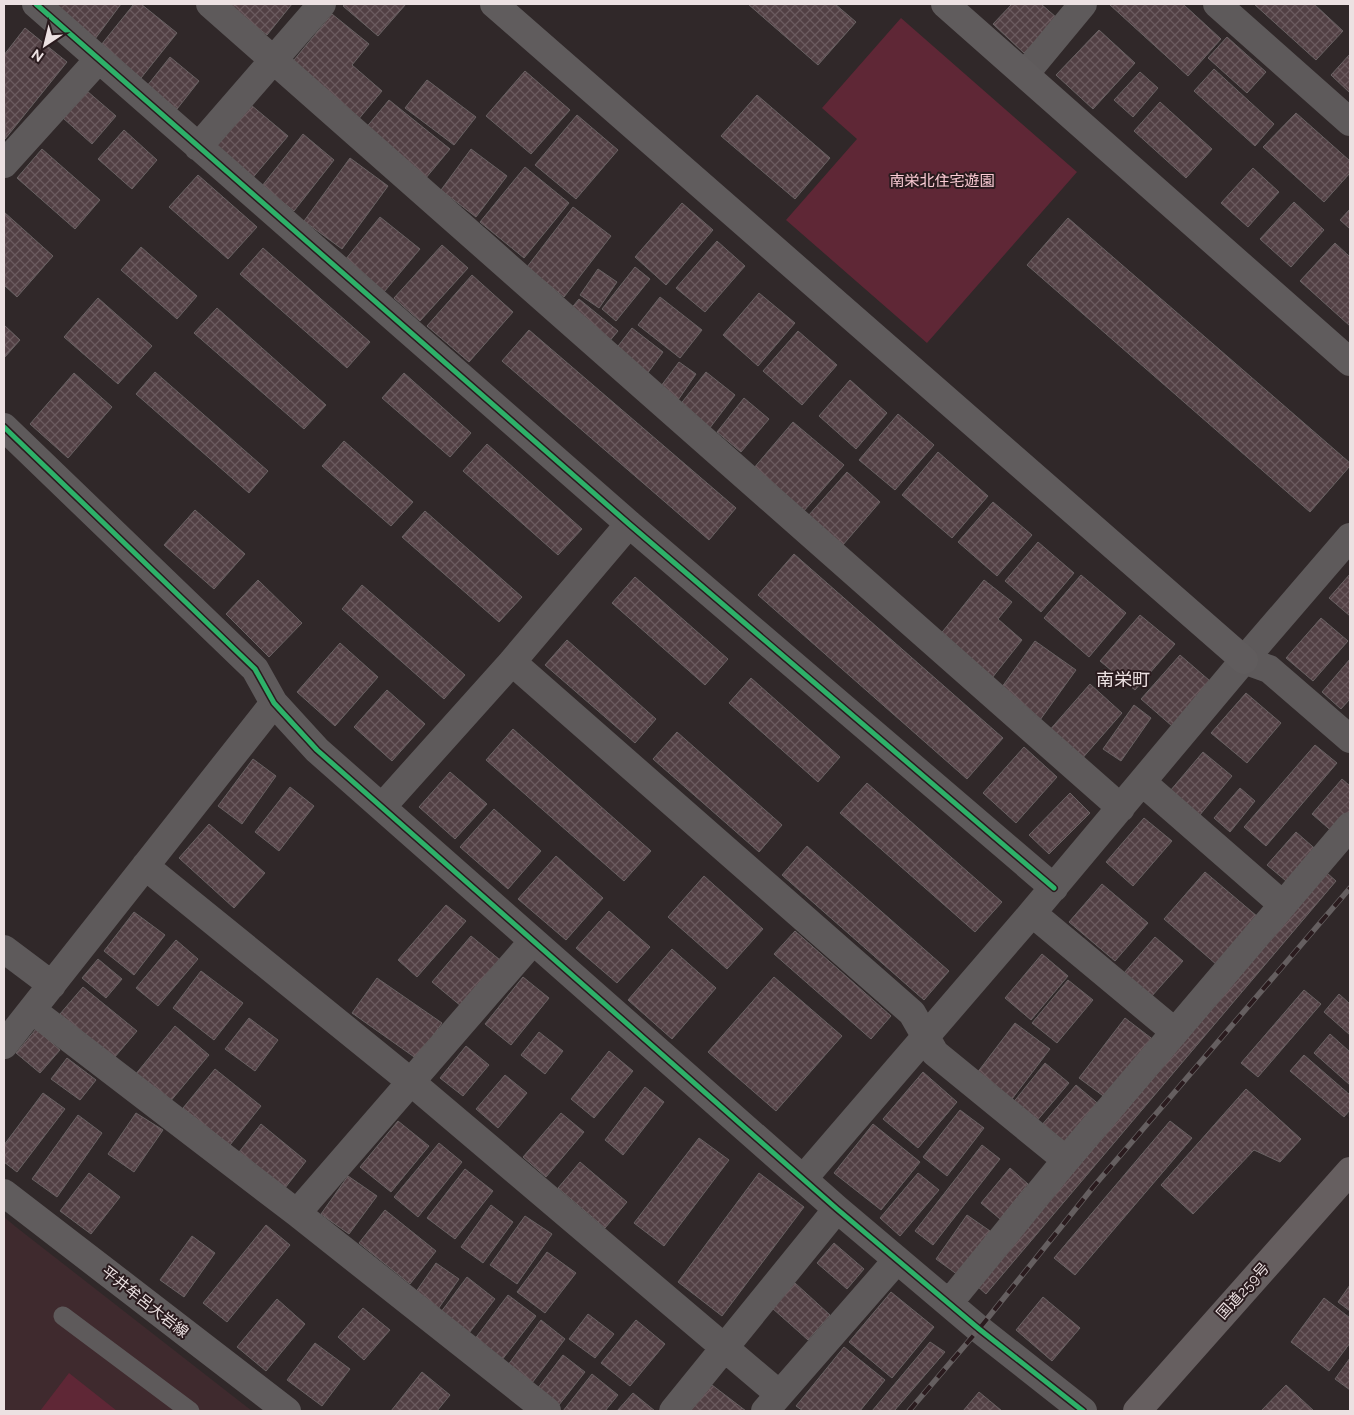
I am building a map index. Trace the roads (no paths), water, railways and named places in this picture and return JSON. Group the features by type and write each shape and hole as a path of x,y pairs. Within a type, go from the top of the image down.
{"highway":[{"name":"国道259号","path":"1137,1411 1350,1171"}],"street":[{"path":"36,4 629,524 1054,888"},
{"path":"210,4 1121,808"},
{"path":"198,147 322,4"},
{"path":"494,4 1244,660 1269,669 1350,739"},
{"path":"945,4 1350,362"},
{"path":"1025,74 1084,4"},
{"path":"1217,4 1350,122"},
{"path":"4,164 98,59"},
{"path":"4,427 255,669 274,703 317,750 803,1179 897,1260 1083,1411"},
{"path":"382,807 512,662 629,524"},
{"path":"803,1179 1054,888 1244,660 1350,537"},
{"path":"512,662 912,1013 935,1053 1066,1160"},
{"path":"4,1045 274,703"},
{"path":"1142,782 1283,905"},
{"path":"949,1303 1066,1160 1350,826"},
{"path":"145,866 411,1082 724,1348 772,1403 897,1260"},
{"path":"1032,913 1175,1032"},
{"path":"296,1213 533,941"},
{"path":"4,949 52,985"},
{"path":"32,1010 296,1213 547,1411"},
{"name":"平井牟呂大岩線","path":"4,1193 287,1411"},
{"path":"673,1411 838,1209"}],"lane":[{"path":"63,1316 190,1411"}],"railway":[{"path":"909,1411 979,1329 1094,1186 1350,888"}],"district":[{"name":"南栄町","path":"1123,679"}],"park label":[{"name":"南栄北住宅遊園","path":"942,181"}]}
